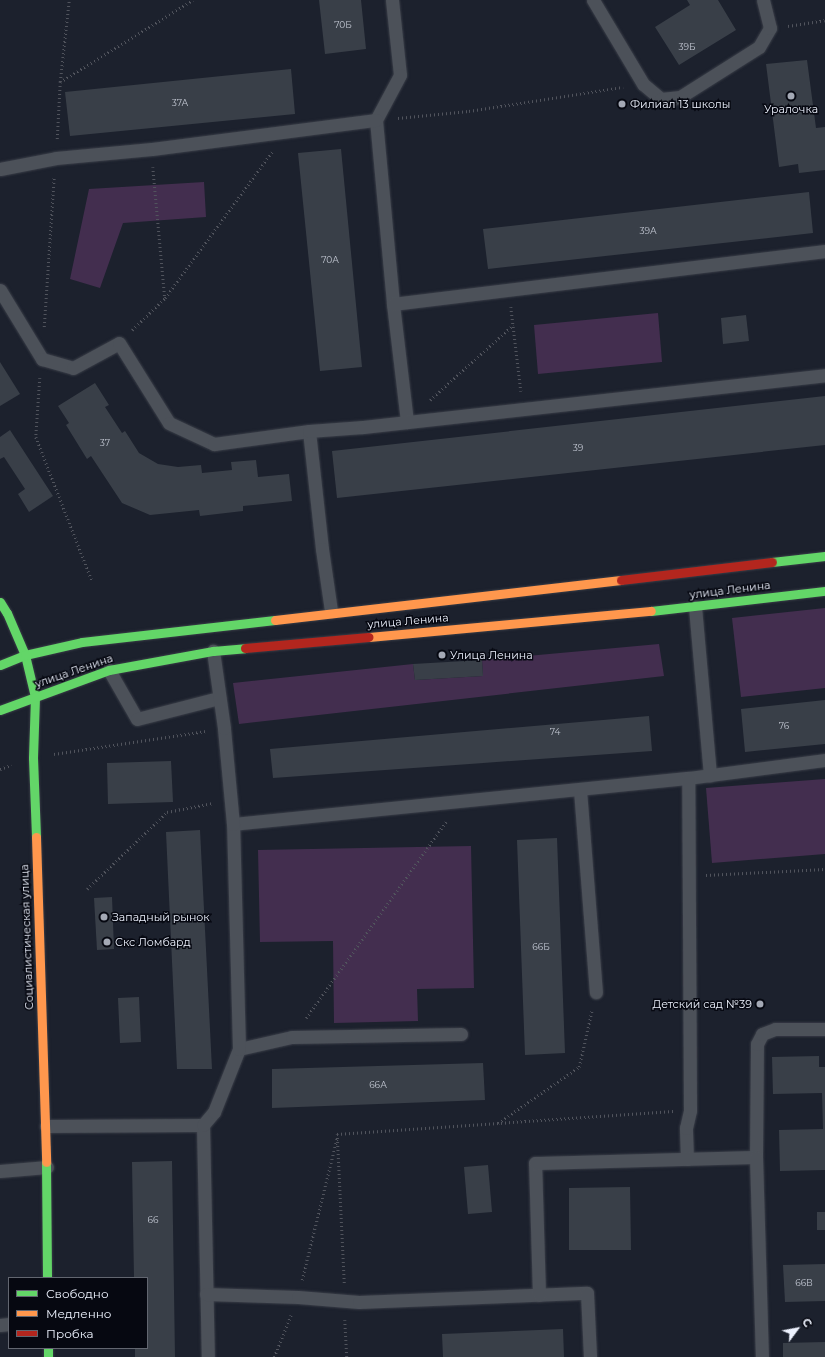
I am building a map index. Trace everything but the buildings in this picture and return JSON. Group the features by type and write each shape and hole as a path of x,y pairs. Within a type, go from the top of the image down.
{"main road":[{"name":"улица Ленина","path":"0,665 25,655 82,642 331,611 825,556"},
{"name":"улица Ленина","path":"0,710 109,670 214,651 695,607 825,591"},
{"name":"Социалистическая улица","path":"0,602 7,613 25,655 35,697 33,758 46,1126 47,1277"}],"lane":[{"path":"392,0 400,75 376,120 393,304 407,422"},
{"path":"593,0 643,84 660,99 680,97 759,47 770,28 763,0"},
{"path":"0,169 56,158 152,149 286,133 376,120"},
{"path":"393,304 825,251"},
{"path":"0,290 42,359 73,368 119,343 169,423 214,444 309,431 407,422 825,375"},
{"path":"309,431 322,549 331,611"},
{"path":"695,607 710,775"},
{"path":"208,1357 203,1125 214,1112 239,1049 233,824 224,728 214,651"},
{"path":"109,670 137,718 220,698"},
{"path":"233,824 580,790 688,778 825,760"},
{"path":"687,1160 686,1128 690,1110 688,778"},
{"path":"580,790 596,992"},
{"path":"762,1357 756,1157 757,1044 762,1034 775,1029 825,1028"},
{"path":"239,1049 292,1038 461,1034"},
{"path":"46,1126 203,1125"},
{"path":"539,1295 535,1163 756,1157"},
{"path":"0,1171 47,1167"},
{"path":"206,1294 298,1297 359,1302 587,1293 590,1357"}],"path":[{"path":"44,328 60,82 69,0"},
{"path":"60,82 193,0"},
{"path":"770,28 825,20"},
{"path":"376,120 469,111 643,84"},
{"path":"119,343 165,298 286,133"},
{"path":"152,149 165,298"},
{"path":"509,290 523,408"},
{"path":"407,422 513,325"},
{"path":"42,359 36,436 92,581"},
{"path":"33,758 224,728"},
{"path":"87,889 167,812 231,799"},
{"path":"292,1038 460,802"},
{"path":"688,875 825,869"},
{"path":"497,1123 579,1068 596,992"},
{"path":"337,1134 690,1110"},
{"path":"274,1357 298,1297 337,1134"},
{"path":"337,1134 347,1357"}],"shaded area":[{"path":"204,182 206,217 123,223 100,288 70,279 89,189"},
{"path":"658,313 662,362 538,374 534,325"},
{"path":"825,608 825,688 741,697 732,618"},
{"path":"659,644 664,676 239,724 233,683 413,664 415,680 483,676 482,660"},
{"path":"825,779 825,854 712,863 706,788"},
{"path":"471,846 474,988 417,989 418,1021 334,1023 333,941 260,942 258,850"}],"traffic: fast":[{"path":"772,562 825,556"},
{"path":"651,611 825,591"},
{"path":"0,602 7,613 25,655 35,697 33,758 36,837"},
{"path":"0,665 25,655 82,642 275,620"},
{"path":"0,710 109,670 213,651 245,648"},
{"path":"46,1162 47,1277"},
{"path":"48,1349 48,1357"}],"traffic: slow":[{"path":"275,620 621,580"},
{"path":"369,637 651,611"},
{"path":"36,837 46,1162"}],"traffic: jam":[{"path":"621,580 772,562"},
{"path":"245,648 369,637"}],"place":[{"name":"Уралочка","path":"791,96"},
{"name":"Филиал 13 школы","path":"622,104"},
{"name":"Улица Ленина","path":"442,655"},
{"name":"Западный рынок","path":"104,917"},
{"name":"Скс Ломбард","path":"107,942"},
{"name":"Детский сад №39","path":"760,1004"}]}
